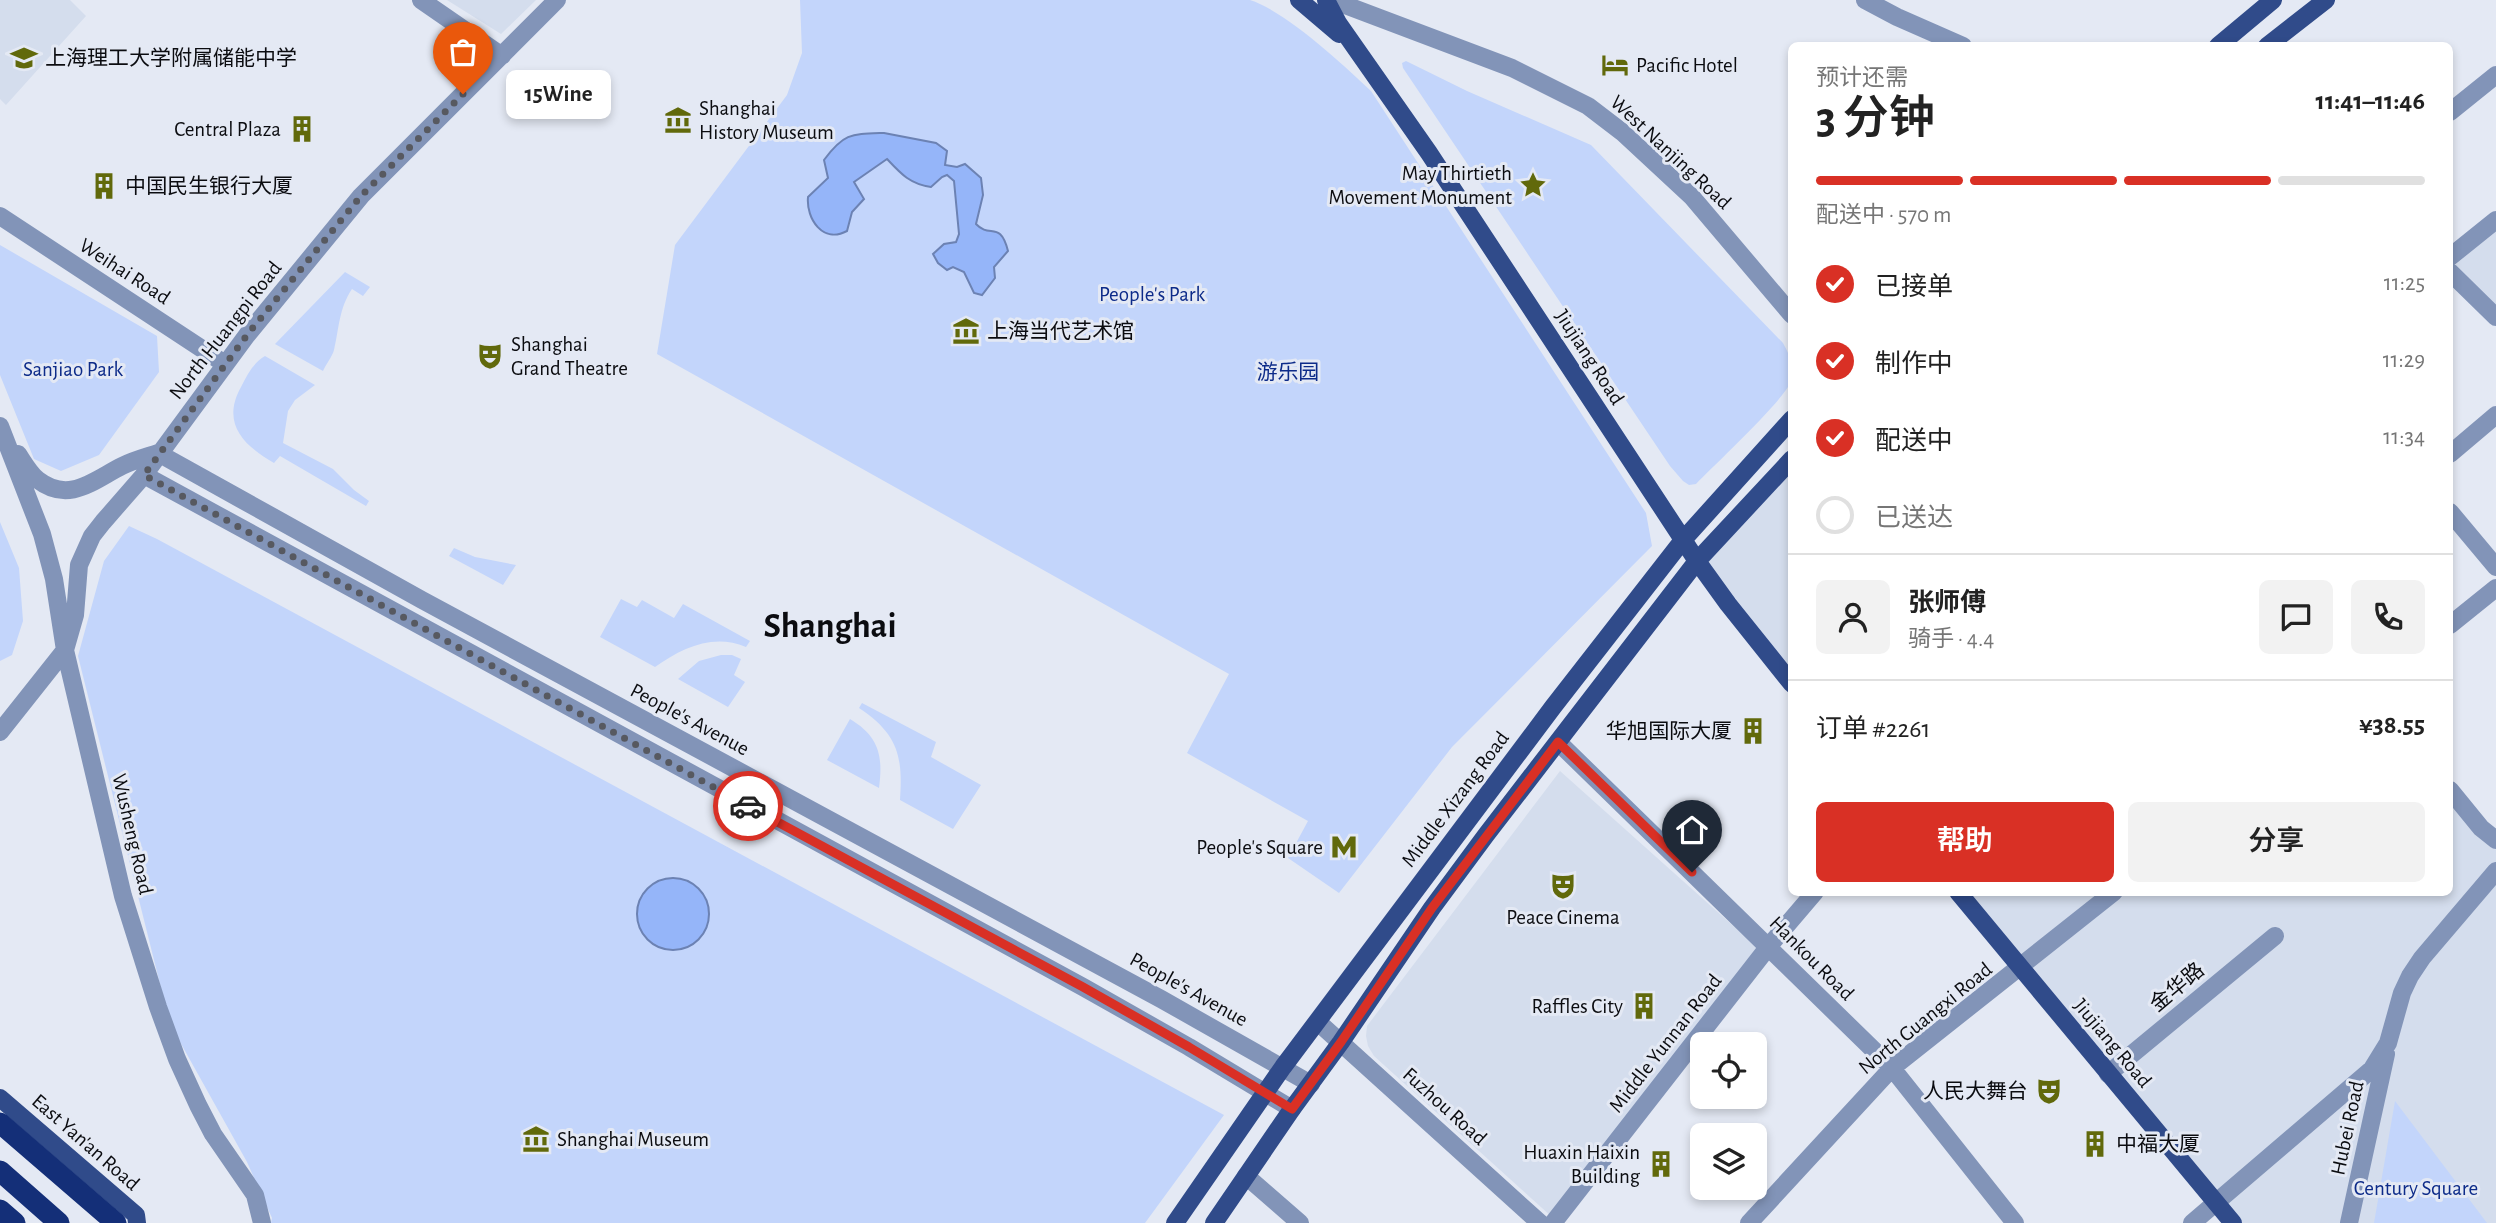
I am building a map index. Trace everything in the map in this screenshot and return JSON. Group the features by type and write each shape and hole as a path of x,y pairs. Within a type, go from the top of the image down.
{"highway":[{"path":"0,1125 114,1221"},
{"path":"0,1171 52,1220"},
{"path":"0,1180 52,1220"},
{"path":"0,1211 14,1223"}],"main road":[{"name":"Jiujiang Road","path":"1299,0 1358,48"},
{"name":"Jiujiang Road","path":"1326,0 1338,23 1429,153 1697,561 1788,679"},
{"path":"2223,42 2273,0"},
{"path":"2272,42 2326,0"},
{"name":"Middle Xizang Road","path":"1175,1223 1283,1067 1319,1023 1553,707 1683,540 1788,422"},
{"path":"1214,1223 1432,908 1697,561 1788,463"},
{"name":"Jiujiang Road","path":"1961,896 2233,1223"},
{"name":"East Yan'an Road","path":"0,1098 136,1215 137,1223"}],"street":[{"path":"421,0 502,56"},
{"name":"North Huangpi Road","path":"0,732 65,650 75,615 79,565 92,536 144,475 225,365 361,196 557,0"},
{"name":"West Nanjing Road","path":"1332,0 1512,68 1588,106 1622,132 1692,197 1788,310"},
{"path":"1865,0 1954,42"},
{"path":"2453,110 2496,75"},
{"name":"Weihai Road","path":"0,216 225,365"},
{"path":"2453,255 2496,220"},
{"path":"2453,275 2496,317"},
{"path":"2453,451 2496,415"},
{"name":"Wusheng Road","path":"3,432 36,478 49,487 67,492 86,487 121,466 158,453"},
{"name":"Wusheng Road","path":"3,432 42,534 54,579 65,650 123,896 158,1007 198,1105 213,1134 255,1195 262,1223"},
{"name":"People's Avenue","path":"158,453 422,600 979,900 1311,1084"},
{"path":"144,475 1083,987 1292,1109"},
{"path":"2453,516 2496,567"},
{"path":"2453,623 2496,588"},
{"name":"Hankou Road","path":"1558,742 1892,1069 2015,1223"},
{"path":"2453,794 2482,828 2496,840"},
{"name":"Hubei Road","path":"2349,1223 2402,993 2422,958 2496,871"},
{"name":"Middle Yunnan Road","path":"1553,1223 1769,946 1812,896"},
{"name":"North Guangxi Road","path":"1749,1223 1892,1069 2109,896"},
{"name":"金华路","path":"2108,1074 2275,936"},
{"name":"Fuzhou Road","path":"1319,1023 1541,1223"},
{"path":"2192,1223 2372,1069 2389,1043"},
{"path":"1246,1176 1300,1223"}],"shaded area":[{"name":"上海理工大学附属储能中学","path":"0,0 70,0 86,16 6,105 0,99"},
{"path":"447,0 536,0 501,34"},
{"path":"2496,230 2496,305 2455,265"},
{"path":"1788,464 1788,679 1697,561"},
{"name":"Raffles City","path":"1560,771 1759,949 1695,1032 1690,1032 1690,1038 1552,1217 1374,1056 1368,1046 1367,1026"},
{"path":"2453,793 2496,840 2496,1223 2233,1223 1960,896 2453,896"}],"green space":[{"name":"People's Park","path":"800,0 1250,0 1280,15 1314,40 1371,91 1646,513 1652,546 1452,747 1339,893 1288,858 1308,821 1187,753 1229,674 657,354 675,245 787,95 802,53"},
{"path":"1406,61 1591,145 1783,343 1788,354 1787,388 1696,484 1689,485 1683,481 1670,466 1402,63"},
{"name":"Sanjiao Park","path":"0,245 157,336 159,372 99,455 61,471 34,459 0,375"},
{"path":"345,272 370,287 363,296 352,289 348,296 334,350 323,371 275,344"},
{"path":"265,356 315,385 295,400 288,411 283,443 333,469 369,501 366,506 280,456 274,463 253,449 238,432 233,412 235,400 251,370"},
{"path":"0,522 19,568 23,621 12,655 0,661"},
{"path":"129,526 1224,1115 1145,1223 271,1223 272,1218 247,1162 170,1024 78,656 104,561"},
{"path":"454,548 475,557 516,565 503,585 449,556"},
{"path":"621,599 637,607 642,600 674,618 683,604 750,641 746,647 722,642 698,645 655,667 600,637"},
{"path":"732,655 741,659 734,675 745,682 728,707 678,679 699,661"},
{"path":"862,703 936,742 931,757 981,785 953,829 900,800 899,758 895,747 882,727 859,708"},
{"path":"850,719 868,733 877,749 879,788 827,760"},
{"name":"Century Square","path":"2395,1101 2487,1223 2374,1223"}],"water":[{"path":"884,133 936,143 947,151 945,165 957,167 965,164 981,178 983,195 976,224 1002,236 1008,251 994,267 995,278 982,295 974,293 964,272 953,267 947,270 938,263 933,254 944,244 956,242 959,234 954,181 947,175 931,187 924,186 906,178 887,159 854,182 864,199 852,212 847,231 838,234 824,232 813,221 808,197 828,178 824,160 831,151 849,137"},
{"path":"673,878 687,881 699,888 706,900 709,914 706,928 699,940 687,947 673,950 659,947 647,940 640,928 637,914 640,900 647,888 659,881"}],"way so far":[{"path":"463,94 361,196 247,335 144,475 748,806"}],"place":[{"name":"上海理工大学附属储能中学","path":"24,58"},
{"name":"Pacific Hotel","path":"1615,65"},
{"name":"15Wine","path":"463,94"},
{"name":"Shanghai History Museum","path":"678,120"},
{"name":"Central Plaza","path":"302,129"},
{"name":"May Thirtieth Movement Monument","path":"1533,185"},
{"name":"中国民生银行大厦","path":"104,186"},
{"name":"上海当代艺术馆","path":"966,331"},
{"name":"Shanghai Grand Theatre","path":"490,356"},
{"name":"华旭国际大厦","path":"1753,731"},
{"name":"People's Square","path":"1344,847"},
{"name":"Peace Cinema","path":"1563,886"},
{"name":"Raffles City","path":"1644,1006"},
{"name":"人民大舞台","path":"2049,1091"},
{"name":"Shanghai Museum","path":"536,1139"},
{"name":"中福大厦","path":"2095,1144"},
{"name":"Huaxin Haixin Building","path":"1661,1164"}],"district":[{"name":"Shanghai","path":"830,625"}],"route":[{"path":"748,806 1083,987 1292,1109 1432,908 1558,742 1692,872"}],"park label":[{"name":"游乐园","path":"1288,372"}]}
